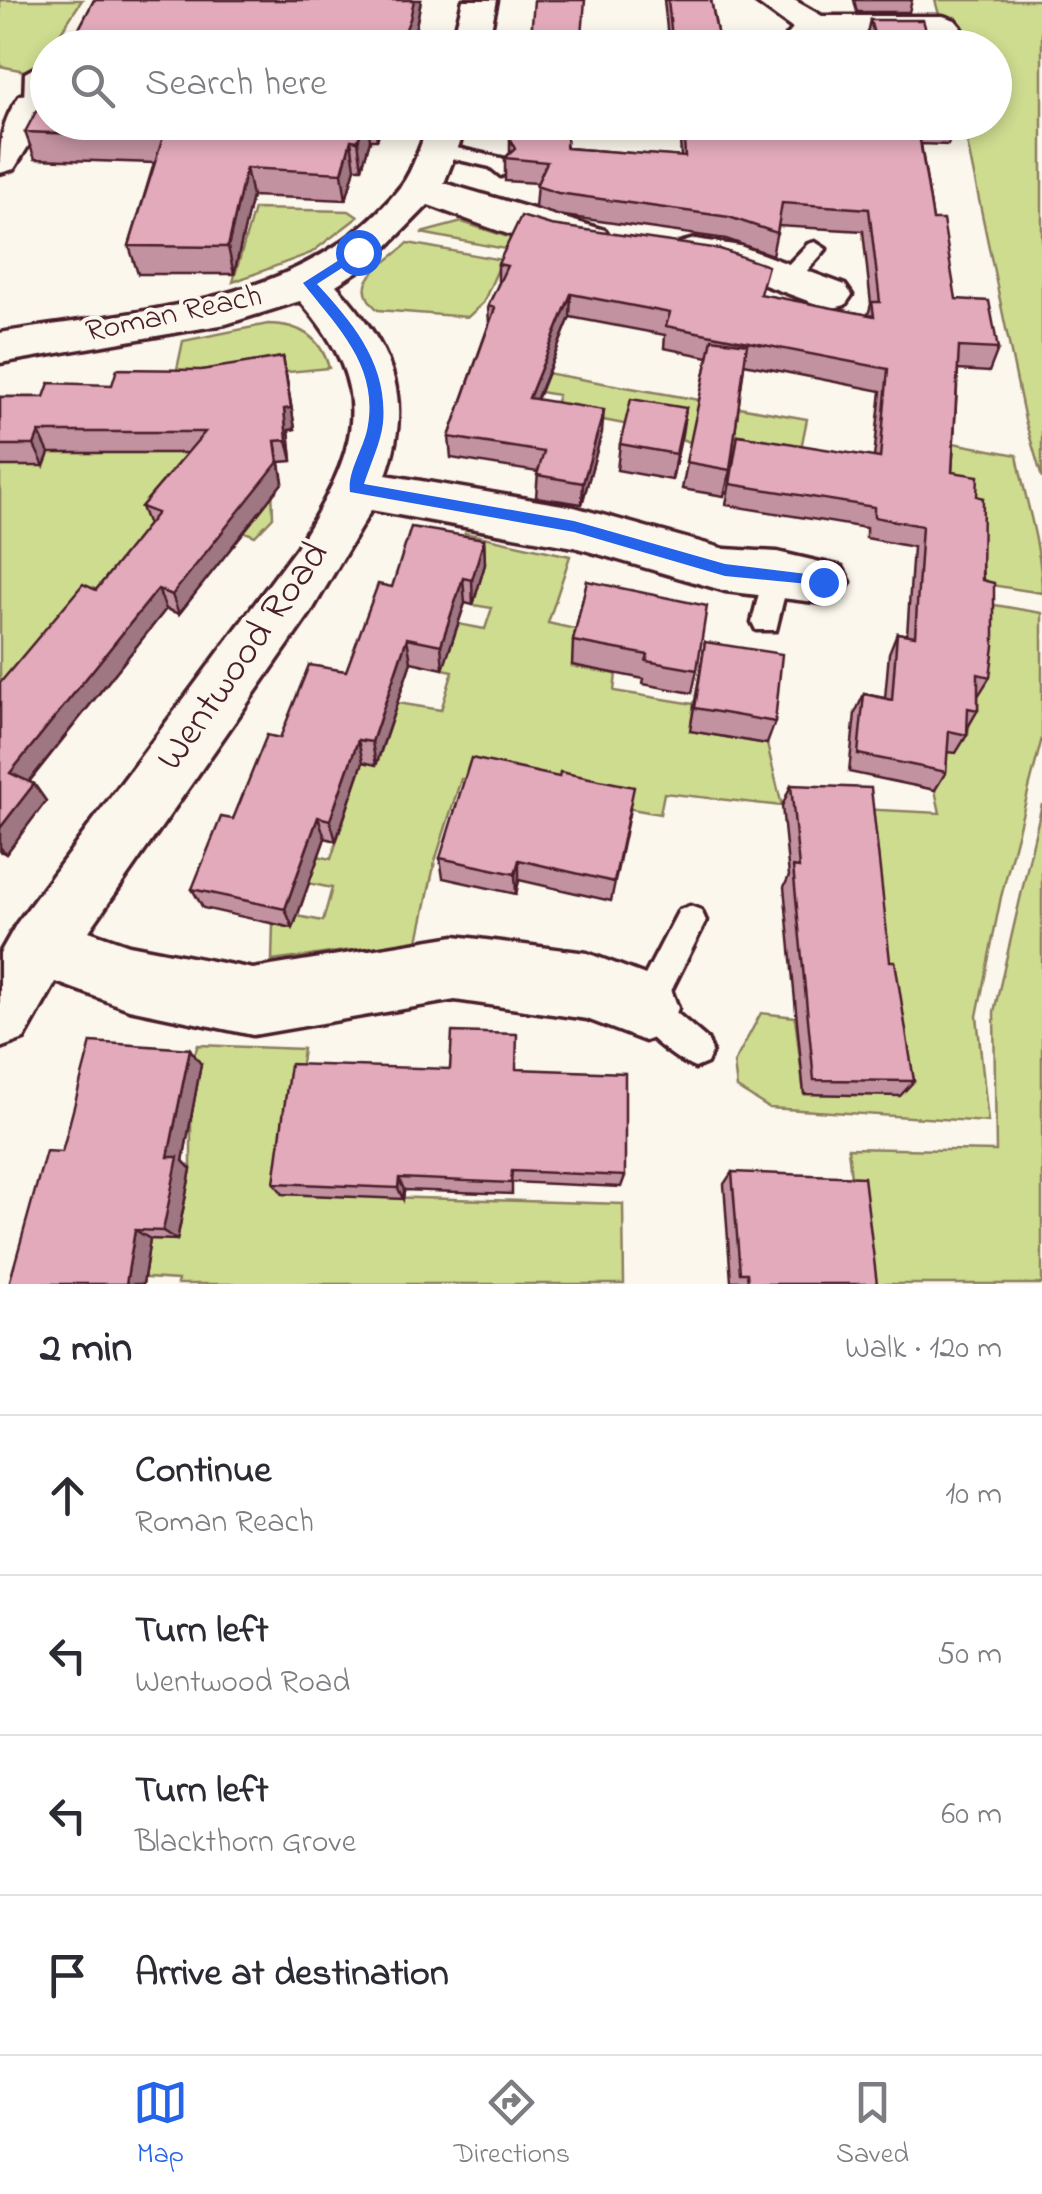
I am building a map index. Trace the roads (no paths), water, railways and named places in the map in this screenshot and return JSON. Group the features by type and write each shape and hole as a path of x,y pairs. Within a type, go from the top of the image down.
{"street":[{"path":"473,30 480,0"},
{"path":"770,0 798,30"},
{"path":"902,30 943,27"},
{"path":"0,160 30,107"},
{"name":"Roman Reach","path":"0,348 226,309 309,283 358,252 421,189 442,140"},
{"path":"421,189 551,232 801,264 830,294"},
{"name":"Wentwood Road","path":"0,1015 40,944 307,576 356,488 376,424 371,368 355,335 309,283"},
{"path":"356,488 574,526 725,570 800,577"},
{"path":"40,944 129,977 253,1002 454,968 587,986 645,1008"}],"lane":[{"path":"450,140 476,156 498,163 502,170"},
{"path":"766,622 800,577"},
{"path":"690,921 645,1008 695,1051"}]}
